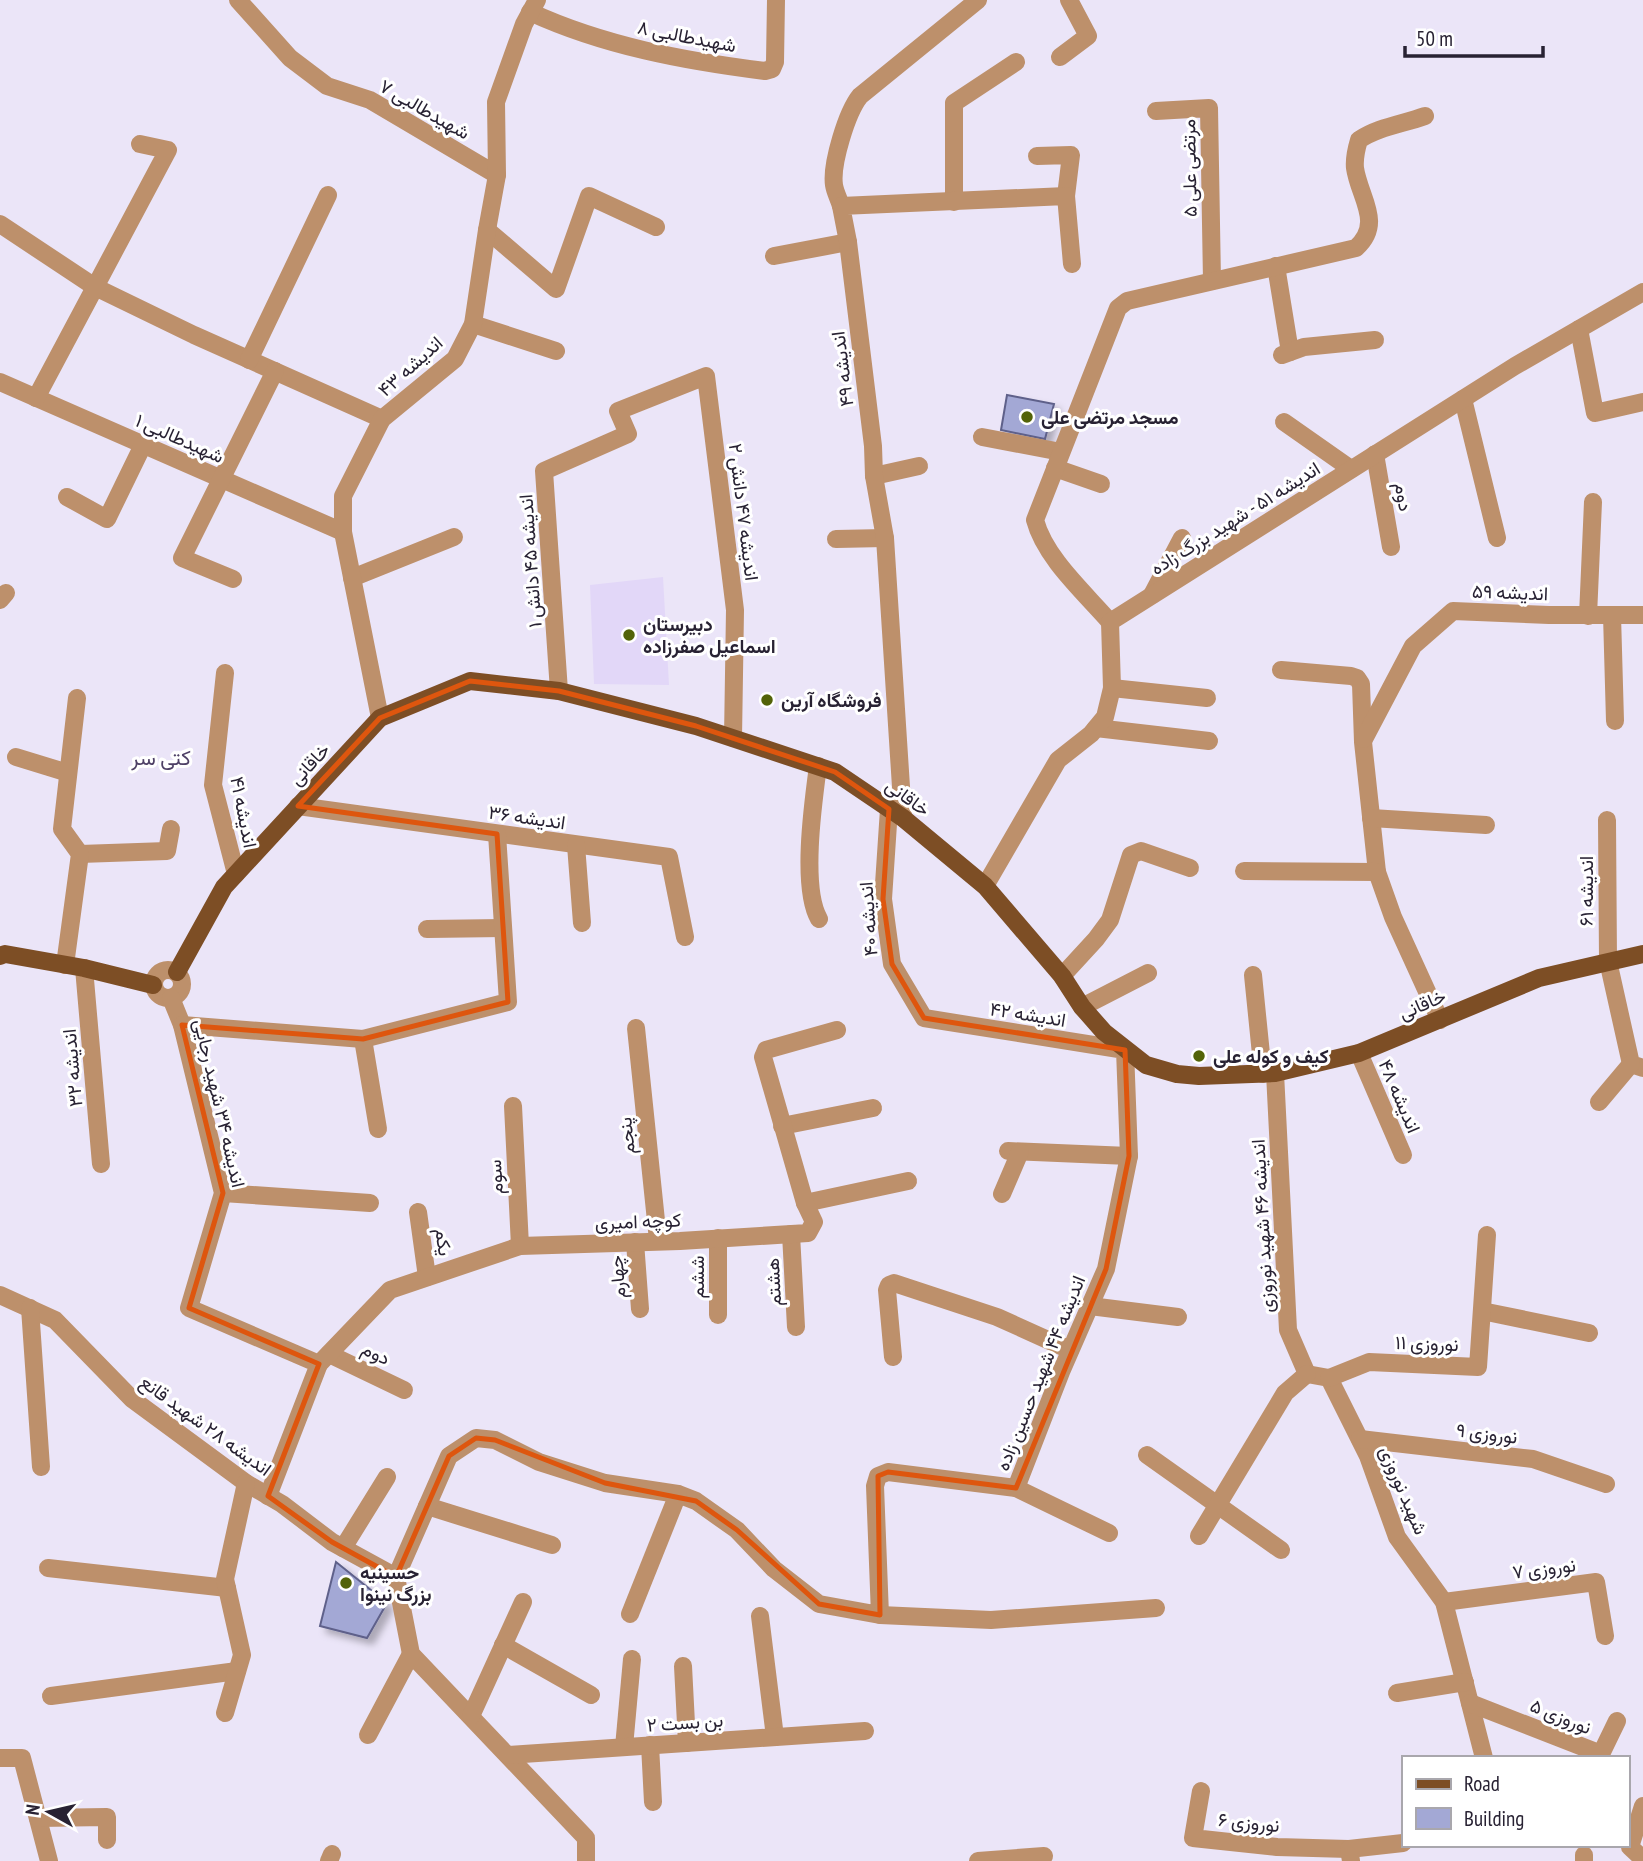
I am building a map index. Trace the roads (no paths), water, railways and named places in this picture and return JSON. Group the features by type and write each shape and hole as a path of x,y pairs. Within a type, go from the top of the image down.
{"main road":[{"name":"خاقانی","path":"177,972 224,887 380,718 470,681 559,691 696,726 835,772 896,813 985,886 1062,975 1082,1007 1125,1051 1146,1065 1177,1074 1269,1073 1359,1053 1539,978 1643,954"},
{"path":"0,956 5,954 65,964 153,985"}],"street":[{"name":"شهیدطالبی ۷","path":"238,0 290,58 327,86 370,100 498,176"},
{"name":"شهیدطالبی ۸","path":"533,6 564,28 704,64 765,71 772,69 775,62 776,0"},
{"name":"اندیشه ۴۹","path":"896,813 885,538 874,476 873,446 848,242 834,184 835,165 852,105 978,0"},
{"path":"1060,57 1088,36 1069,0"},
{"name":"اندیشه ۴۳","path":"380,718 342,532 343,496 383,419 455,359 473,324 498,176 496,102 533,6"},
{"path":"954,202 954,103 1016,62"},
{"name":"مرتضی علی ۵","path":"1156,111 1209,108 1212,281"},
{"path":"985,886 1058,760 1096,728 1105,716 1112,688 1110,622 1063,570 1038,531 1035,520 1118,308 1127,301 1356,247 1366,239 1370,225 1365,197 1355,171 1354,155 1359,140 1373,130 1384,130 1425,116"},
{"path":"36,398 168,150 140,144"},
{"path":"1037,156 1071,155 1066,196 1072,264"},
{"path":"249,360 328,195"},
{"path":"487,230 556,289 589,196 656,227"},
{"path":"841,206 1066,196"},
{"path":"0,224 95,287 249,360 383,419"},
{"path":"774,256 848,242"},
{"path":"1276,266 1286,353 1304,347 1376,340"},
{"name":"اندیشه ۵۱ - شهید بزرگ زاده","path":"1110,622 1463,399 1643,292"},
{"path":"473,324 556,351"},
{"path":"1579,329 1595,413 1643,402"},
{"path":"233,579 182,558 275,371"},
{"name":"اندیشه ۴۵ دانش ۱","path":"559,691 544,471 628,434 618,411 706,376"},
{"name":"اندیشه ۴۷ دانش ۲","path":"706,376 735,610 733,738"},
{"name":"شهیدطالبی ۱","path":"0,382 342,532"},
{"path":"1463,399 1497,538"},
{"path":"1284,422 1351,469"},
{"path":"982,437 1058,460 1101,484"},
{"path":"67,497 107,519 143,445"},
{"name":"دوم","path":"1376,454 1391,547"},
{"path":"874,476 919,466"},
{"path":"1588,615 1592,502"},
{"path":"352,578 453,537"},
{"path":"835,539 885,538"},
{"path":"1152,595 1182,538"},
{"name":"اندیشه ۵۹","path":"1363,742 1413,646 1453,611 1643,615"},
{"path":"1612,615 1615,721"},
{"path":"1281,670 1357,678 1361,684 1363,742 1377,872 1393,917 1440,1020"},
{"name":"اندیشه ۴۱","path":"225,673 213,785 236,874"},
{"path":"1112,688 1207,698"},
{"path":"65,964 80,854 61,829 77,698"},
{"path":"1096,728 1209,741"},
{"path":"16,757 68,773"},
{"path":"818,766 810,826 812,906 819,919"},
{"name":"اندیشه ۳۶","path":"298,806 669,857 685,937"},
{"name":"اندیشه ۴۰","path":"896,813 883,899 892,964 924,1018"},
{"path":"1371,818 1486,825"},
{"name":"اندیشه ۶۱","path":"1606,820 1608,961 1637,1066"},
{"path":"80,854 167,851 171,829"},
{"path":"182,1024 363,1039 508,1002 497,834"},
{"path":"576,845 582,923"},
{"path":"1062,975 1110,920 1131,855 1141,851 1190,868"},
{"path":"1244,871 1377,872"},
{"path":"427,929 503,928"},
{"name":"اندیشه ۳۲","path":"84,968 101,1164"},
{"path":"169,969 177,972 182,987 178,994 171,998 162,998 153,985 155,977 160,971 169,969"},
{"path":"1082,1007 1148,973"},
{"name":"اندیشه ۴۶ شهید نوروزی","path":"1252,975 1269,1073 1287,1330 1307,1374"},
{"name":"اندیشه ۳۴ شهید رجایی","path":"171,998 182,1024 223,1193 189,1308 324,1359"},
{"name":"اندیشه ۴۲","path":"924,1018 1125,1051"},
{"name":"پنجم","path":"636,1028 658,1240"},
{"path":"791,1234 808,1233 814,1222 805,1203 763,1057 766,1050 837,1030"},
{"path":"363,1039 378,1129"},
{"name":"اندیشه ۴۴ شهید حسین زاده","path":"880,1615 875,1486 878,1476 888,1472 1016,1488 1070,1350 1106,1269 1129,1156 1125,1051"},
{"name":"اندیشه ۴۸","path":"1359,1053 1402,1155"},
{"path":"1599,1102 1637,1066"},
{"name":"سوم","path":"513,1106 520,1246"},
{"path":"782,1126 873,1108"},
{"path":"1002,1194 1014,1151 1129,1156"},
{"path":"805,1203 908,1181"},
{"path":"223,1193 370,1202"},
{"name":"یکم","path":"418,1212 428,1277"},
{"name":"کوچه امیری","path":"324,1359 390,1290 520,1246 791,1234"},
{"name":"هشتم","path":"791,1234 796,1327"},
{"name":"نوروزی ۱۱","path":"1329,1378 1369,1362 1478,1367 1487,1235"},
{"name":"ششم","path":"718,1315 719,1238"},
{"name":"چهارم","path":"635,1242 640,1309"},
{"path":"893,1357 887,1290 889,1285 894,1283 997,1317 1070,1350"},
{"name":"اندیشه ۲۸ شهید قانع","path":"0,1295 55,1320 132,1399 246,1483 344,1548 396,1577"},
{"path":"1090,1306 1178,1317"},
{"path":"30,1308 41,1467"},
{"path":"1482,1311 1589,1333"},
{"path":"268,1496 324,1359"},
{"name":"دوم","path":"324,1359 404,1390"},
{"path":"1199,1536 1286,1393 1307,1374 1329,1378"},
{"name":"شهید نوروزی","path":"1329,1378 1368,1456 1397,1537 1444,1602 1483,1756"},
{"path":"586,1861 586,1839 411,1654 396,1577 449,1456 477,1438 495,1440 539,1462 605,1483 678,1494 696,1501 737,1530 774,1569 819,1604 880,1615 991,1620 1156,1608"},
{"name":"نوروزی ۹","path":"1360,1440 1533,1459 1606,1484"},
{"path":"1147,1455 1281,1550"},
{"path":"344,1548 387,1477"},
{"path":"225,1713 242,1655 225,1579 246,1483"},
{"path":"1016,1488 1109,1533"},
{"path":"630,1614 678,1494"},
{"path":"427,1506 552,1545"},
{"path":"48,1568 227,1588"},
{"name":"نوروزی ۷","path":"1444,1602 1596,1582 1605,1636"},
{"path":"471,1716 523,1602"},
{"path":"760,1616 775,1737"},
{"path":"503,1645 591,1695"},
{"path":"368,1735 411,1654"},
{"path":"625,1747 632,1659"},
{"path":"683,1666 687,1743"},
{"path":"51,1696 237,1671"},
{"path":"1397,1693 1465,1682"},
{"name":"نوروزی ۵","path":"1470,1703 1601,1754 1617,1721"},
{"name":"بن بست ۲","path":"508,1755 865,1731"},
{"path":"650,1745 653,1802"},
{"path":"0,1758 22,1758 49,1861"},
{"name":"نوروزی ۶","path":"1201,1791 1193,1838 1350,1855"},
{"path":"1643,1806 1630,1847 1643,1859"},
{"path":"38,1818 107,1817 107,1840"},
{"path":"1350,1855 1402,1843"},
{"path":"978,1861 1044,1856"}],"place":[{"name":"مسجد مرتضی علی","path":"1027,417"},
{"name":"دبیرستان اسماعیل صفرزاده","path":"629,635"},
{"name":"فروشگاه آرین","path":"767,700"},
{"name":"کیف و کوله علی","path":"1199,1056"},
{"name":"حسینیه بزرگ نینوا","path":"346,1583"}],"district":[{"name":"کتی سر","path":"161,757"}]}
